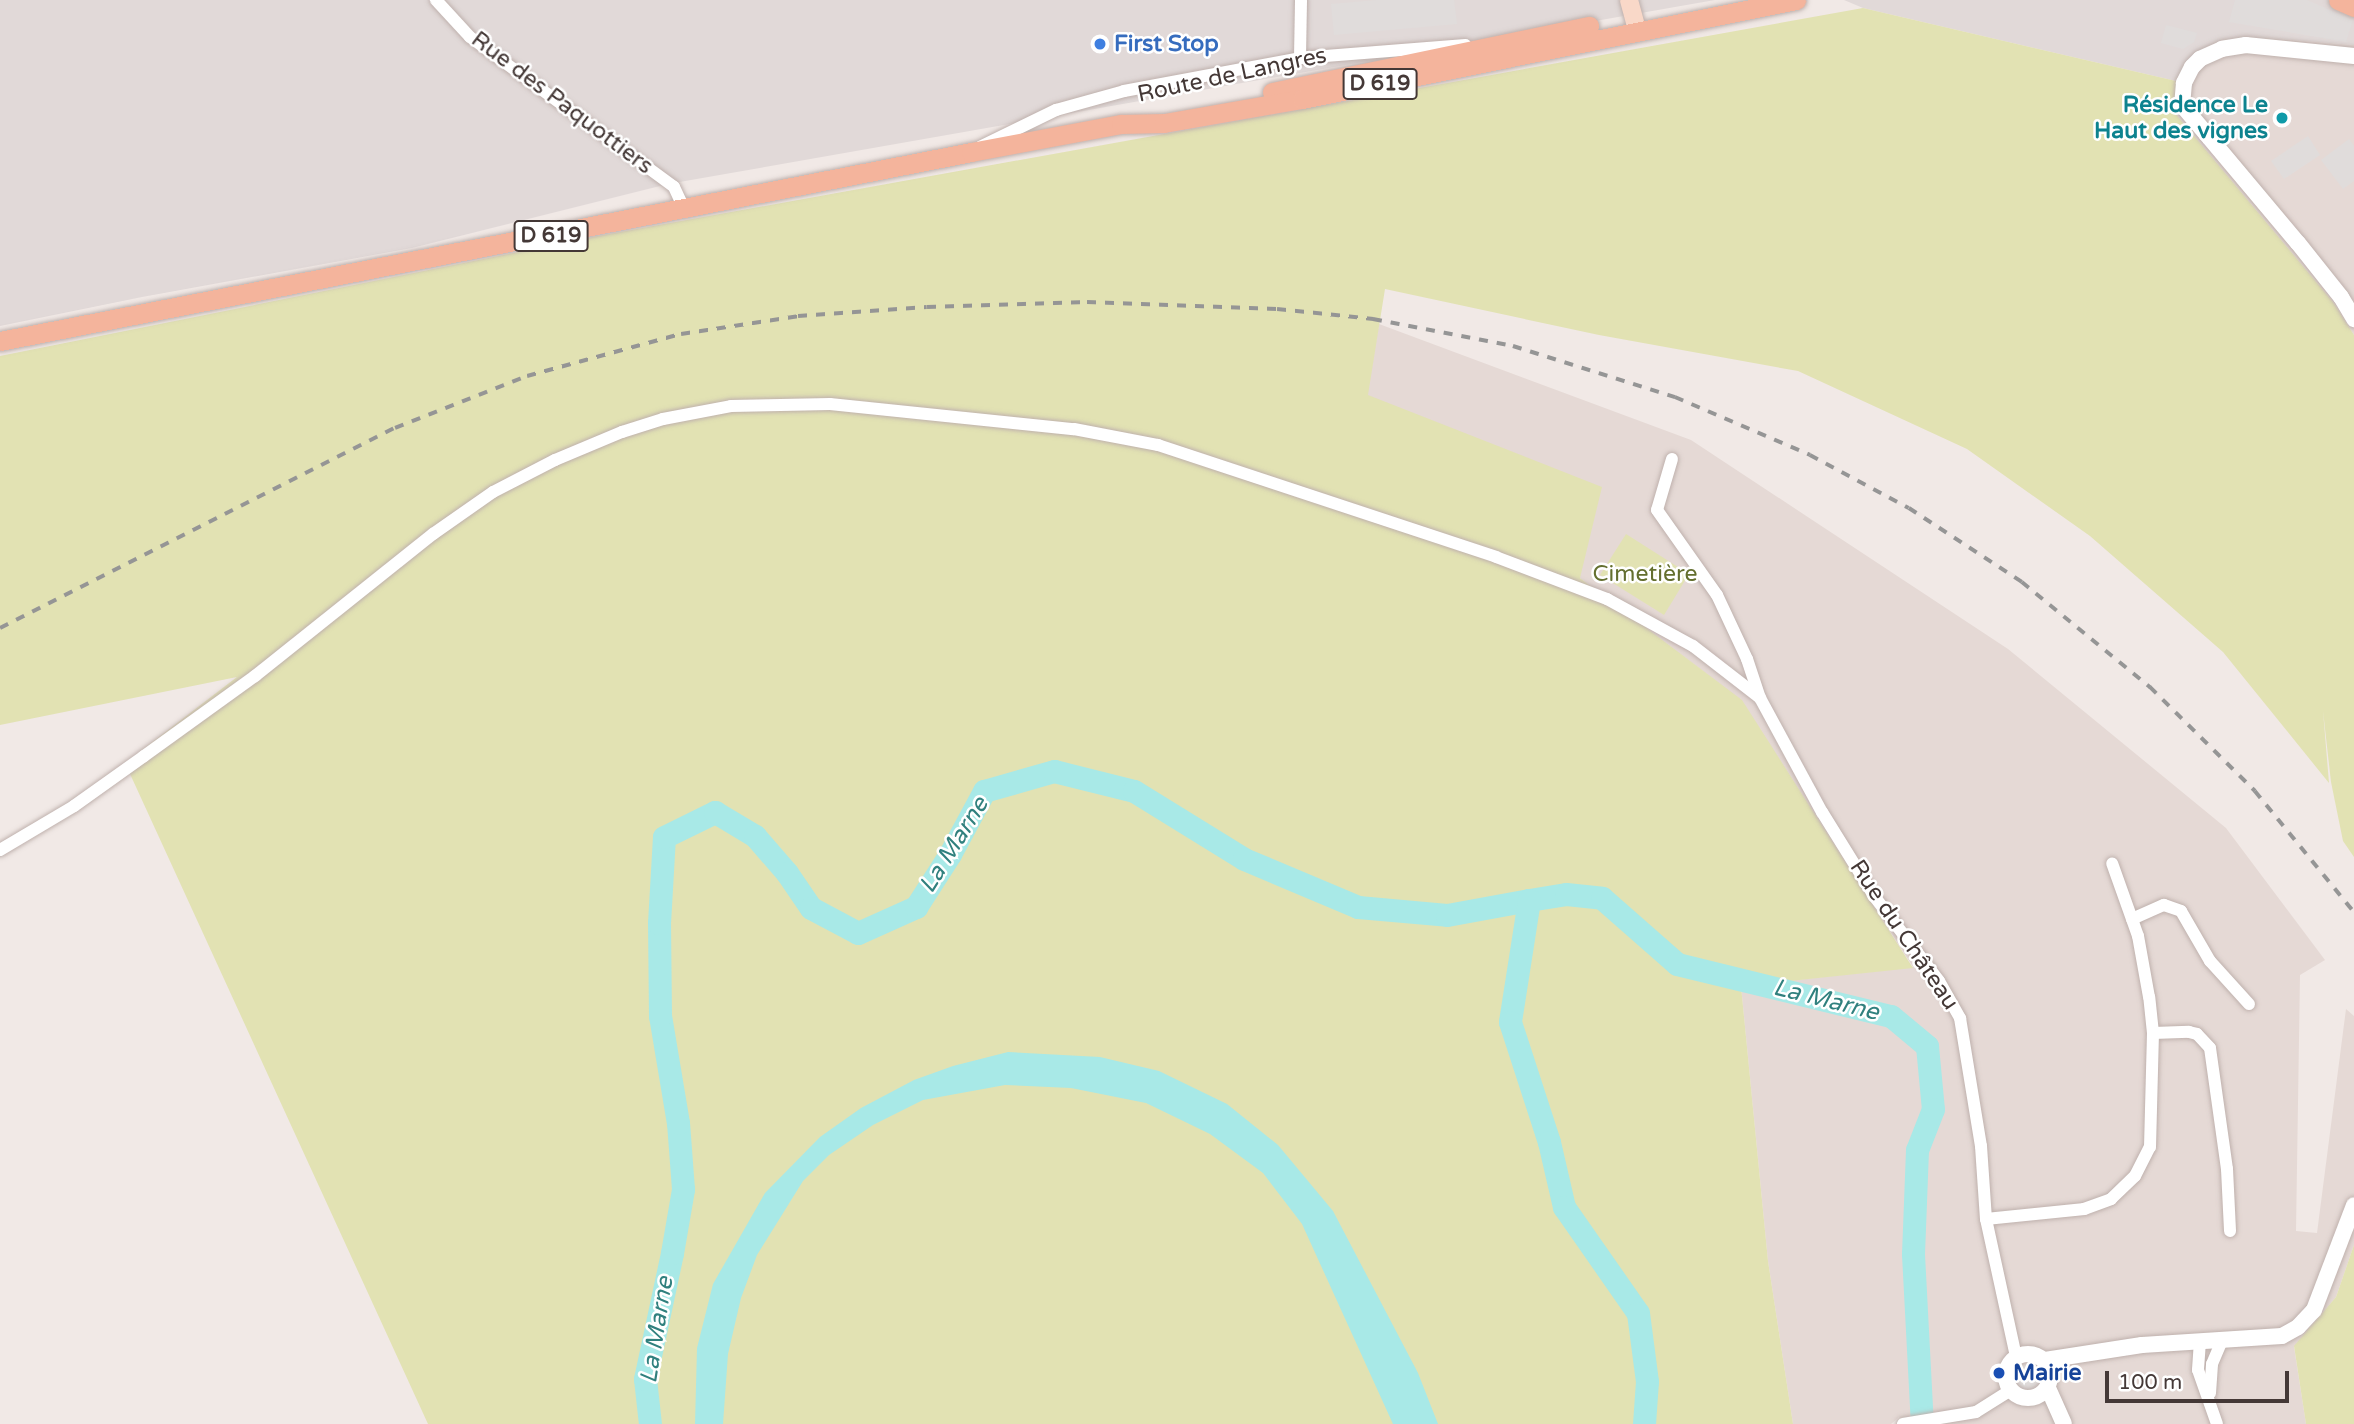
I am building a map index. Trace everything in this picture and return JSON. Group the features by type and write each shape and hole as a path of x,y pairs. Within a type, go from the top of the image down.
{"main road":[{"name":"Route de Langres","path":"1121,124 1158,114 1205,107 1633,16 1725,0"},
{"name":"D 619","path":"0,341 1121,124 1164,123 1288,102 1633,16 1796,0"},
{"path":"2338,0 2354,7"}],"street":[{"name":"Rue des Paquottiers","path":"436,0 470,37 674,187 684,208"},
{"path":"1300,58 1301,0"},
{"path":"971,152 993,138 1056,110 1124,91 1300,58 1437,45 1497,44"},
{"path":"2354,56 2246,45 2222,49 2200,59 2192,67 2184,83 2182,105 2324,275 2354,319"},
{"path":"0,850 74,806 189,724 255,676 433,534 493,492 577,450 622,432 663,419 731,406 830,404 946,415 1074,429 1171,449 1496,556 1607,599 1693,646 1760,698"},
{"path":"1672,459 1657,510 1717,595 1747,659 1760,698"},
{"name":"Rue du Château","path":"1760,698 1822,812 1874,896 1939,981 1960,1018 1981,1146 1986,1219 2015,1357"},
{"path":"1986,1219 2084,1209 2110,1199 2135,1176 2150,1147 2153,1033 2143,957 2112,863"},
{"path":"2132,919 2164,905 2181,911 2210,961 2249,1003"},
{"path":"2153,1033 2189,1032 2204,1040 2210,1048 2227,1169 2230,1231"},
{"path":"2045,1360 2110,1349 2282,1336 2308,1319 2320,1298 2354,1205"},
{"path":"2211,1403 2212,1364 2221,1349 2222,1340"},
{"path":"2200,1341 2198,1370 2217,1424"},
{"path":"2011,1390 2007,1369 2015,1357 2034,1354 2045,1360 2051,1373 2048,1388 2064,1424"},
{"path":"2011,1390 2030,1398 2048,1388"},
{"path":"1903,1424 1976,1412 2011,1390"}],"shaded area":[{"path":"0,0 1715,0 668,184 412,248 0,326"},
{"path":"1377,0 1454,0 1457,24 1334,35 1331,4"},
{"path":"1844,0 2354,0 2354,45 2266,38 2214,45 2193,55 2176,81 1863,8"},
{"path":"2235,0 2307,0 2353,20 2346,42 2229,22"},
{"path":"2166,25 2197,33 2194,42 2183,49 2161,43"},
{"path":"2266,38 2354,45 2354,335 2333,302 2175,113 2176,81 2193,55 2214,45"},
{"path":"2308,136 2320,155 2284,179 2271,161"},
{"path":"2349,139 2354,146 2354,181 2343,189 2321,160"},
{"path":"1379,324 1691,440 2008,649 2226,828 2325,960 2300,975 2296,1231 2317,1233 2346,1009 2354,1016 2354,1245 2336,1297 2294,1347 2306,1424 1903,1424 1899,1417 1891,1424 1793,1424 1768,1261 1741,986 1913,967 1741,700 1580,578 1367,395"},
{"path":"2027,1361 2038,1365 2042,1376 2038,1387 2027,1391 2016,1387 2012,1376 2016,1365"}],"green space":[{"path":"1863,8 2176,81 2175,113 2333,302 2354,335 2354,857 2343,841 2331,782 2323,711 2329,783 2223,652 2090,536 1967,449 1798,371 1599,335 1385,289 1368,395 1602,487 1580,578 1742,700 1913,968 1741,986 1768,1261 1793,1424 428,1424 125,763 237,677 0,725 0,356 598,236"},
{"name":"Cimetière","path":"1626,534 1689,574 1664,615 1600,575"},
{"path":"2354,1245 2354,1424 2306,1424 2294,1346 2336,1297"}],"water":[{"path":"1008,1052 1100,1057 1159,1071 1227,1104 1278,1145 1333,1211 1418,1373 1438,1424 1393,1424 1302,1224 1263,1173 1210,1134 1146,1103 1071,1088 1005,1085 923,1100 873,1125 829,1155 803,1181 757,1255 741,1298 728,1354 723,1424 695,1424 697,1348 713,1284 765,1193 820,1137 861,1108 914,1080 953,1066"}],"waterway":[{"name":"La Marne","path":"650,1424 645,1379 683,1189 678,1123 660,1016 659,923 664,837 715,812 755,836 787,873 811,908 858,933 916,907 950,854 984,791 1054,771 1134,791 1244,859 1358,907 1447,915 1529,900 1510,1022 1549,1142 1564,1207 1638,1313 1647,1381 1644,1424"},
{"name":"La Marne","path":"1529,900 1566,894 1602,898 1677,964 1891,1016 1927,1046 1933,1109 1917,1150 1913,1254 1922,1424"}],"railway":[{"path":"0,628 395,428 527,376 681,334 798,316 927,307 1087,302 1277,309 1373,319 1513,346 1675,397 1810,455 1909,508 2022,582 2150,687 2255,791 2354,912"}],"place":[{"name":"First Stop","path":"1100,44"},
{"name":"Résidence Le Haut des vignes","path":"2282,118"},
{"name":"Mairie","path":"1999,1373"}]}
